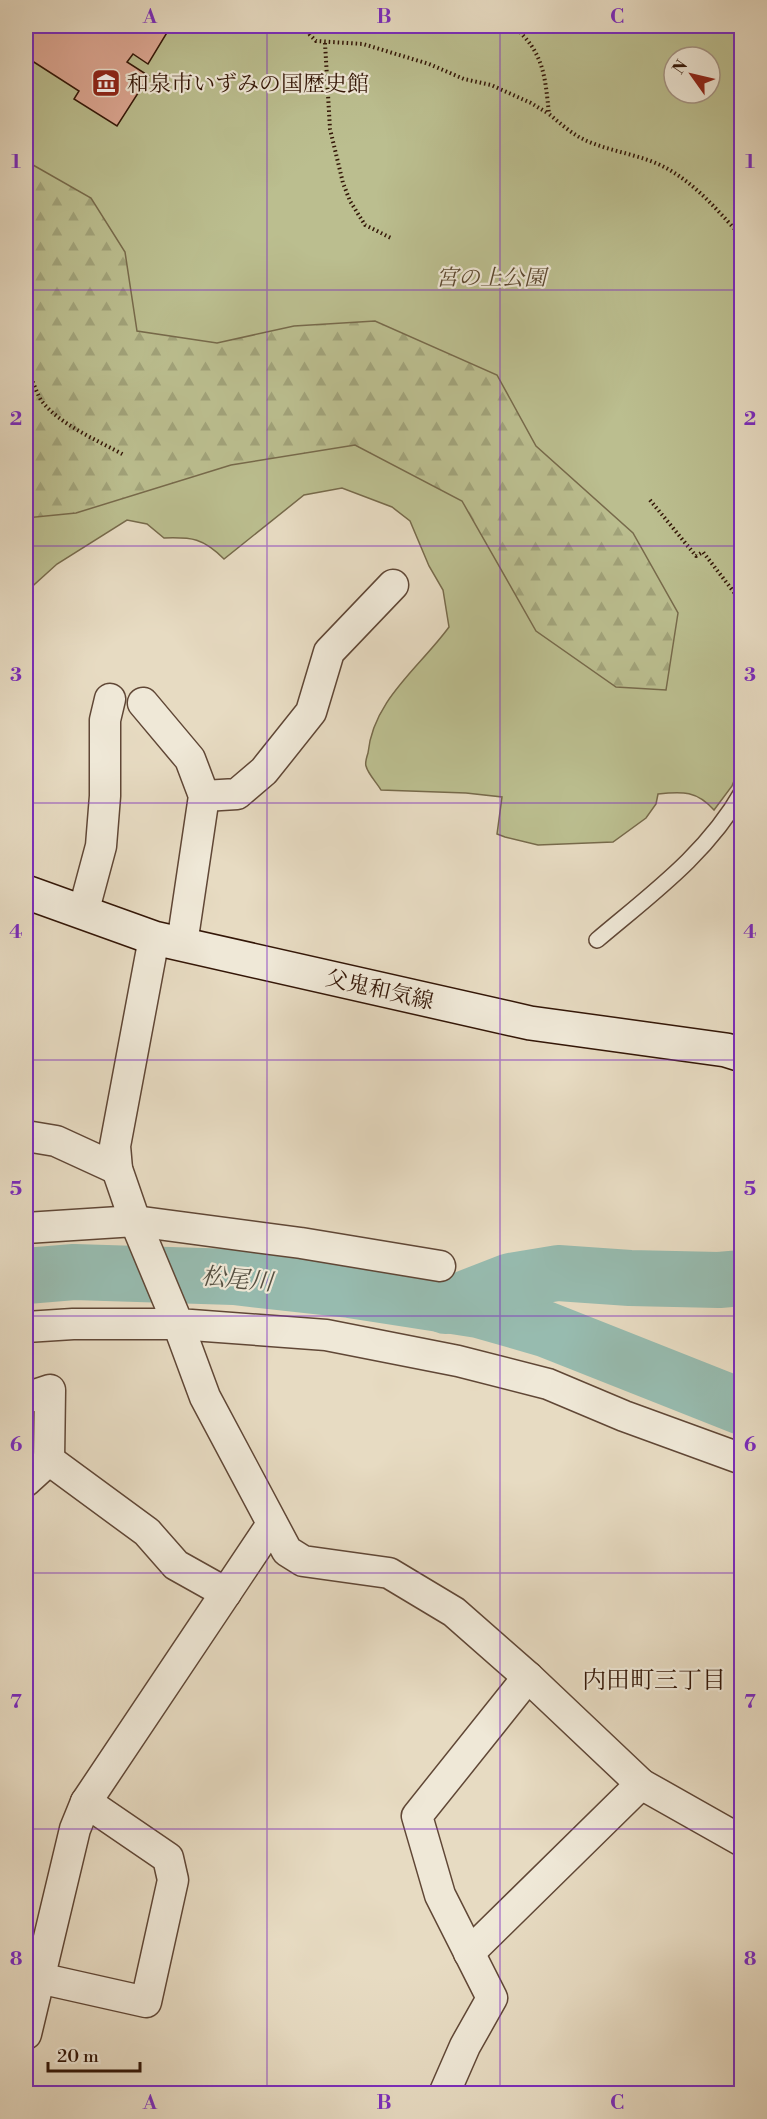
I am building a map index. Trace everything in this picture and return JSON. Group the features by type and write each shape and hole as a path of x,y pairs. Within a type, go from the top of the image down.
{"main road":[{"name":"父鬼和気線","path":"26,892 168,941 530,1023 741,1054"}],"street":[{"path":"204,796 237,794 264,771 311,712 329,652 393,585"},
{"path":"83,913 101,846 105,796 105,720 110,699"},
{"path":"143,703 190,759 204,796 115,1146 117,1169 205,1396 272,1524 287,1551 303,1562 389,1573 454,1612 528,1677 641,1784 741,1841"},
{"path":"26,1136 56,1141 117,1169"},
{"path":"26,1227 138,1228 301,1242 440,1266"},
{"path":"26,1327 174,1315 326,1335 458,1361 548,1384 624,1416 741,1459"},
{"path":"26,1398 50,1390 49,1460 26,1481"},
{"path":"49,1460 147,1532 176,1565 226,1593"},
{"path":"26,2034 75,1829 86,1802 272,1524"},
{"path":"444,2094 465,2046 492,1998 440,1895 417,1816 528,1677"},
{"path":"469,1953 641,1784"},
{"path":"39,1978 146,2002 173,1880 168,1858 86,1802"}],"lane":[{"path":"597,940 678,872 728,815 741,792"}],"path":[{"path":"305,26 316,41 363,44 429,64 464,79 490,85 531,103 586,141 658,165 677,175 710,202 741,237"},
{"path":"513,26 535,50 547,87 549,114"},
{"path":"325,43 330,129 343,183 350,201 365,225 391,238"},
{"path":"26,130 31,121"},
{"path":"26,370 41,400 53,412 86,435 124,455"},
{"path":"650,500 696,556 703,552 740,600 741,598"}],"green space":[{"name":"宮の上公園","path":"26,26 741,26 742,660 737,671 739,768 732,786 714,810 702,799 689,794 658,794 656,804 646,818 613,842 538,845 497,834 502,797 466,793 381,790 366,765 372,734 379,717 388,700 449,627 443,590 429,566 410,521 392,507 342,488 304,495 224,559 197,540 164,538 147,524 127,520 57,564 26,592"},
{"path":"26,161 91,198 125,252 137,331 217,343 294,326 375,321 497,375 536,446 633,533 678,613 666,690 616,687 536,631 462,501 355,445 231,465 76,513 26,518"}],"building":[{"name":"和泉市いずみの国歴史館","path":"27,26 171,26 148,64 133,54 127,62 149,76 117,126 74,99 79,91 26,57 26,33 29,27"}],"waterway":[{"name":"松尾川","path":"26,1276 74,1272 234,1277 350,1290 479,1310 545,1329 742,1407"},
{"name":"松尾川","path":"446,1306 510,1281 558,1273 630,1278 719,1280 742,1278"}],"place":[{"name":"和泉市いずみの国歴史館","path":"106,83"}],"district":[{"name":"内田町三丁目","path":"654,1680"}]}
